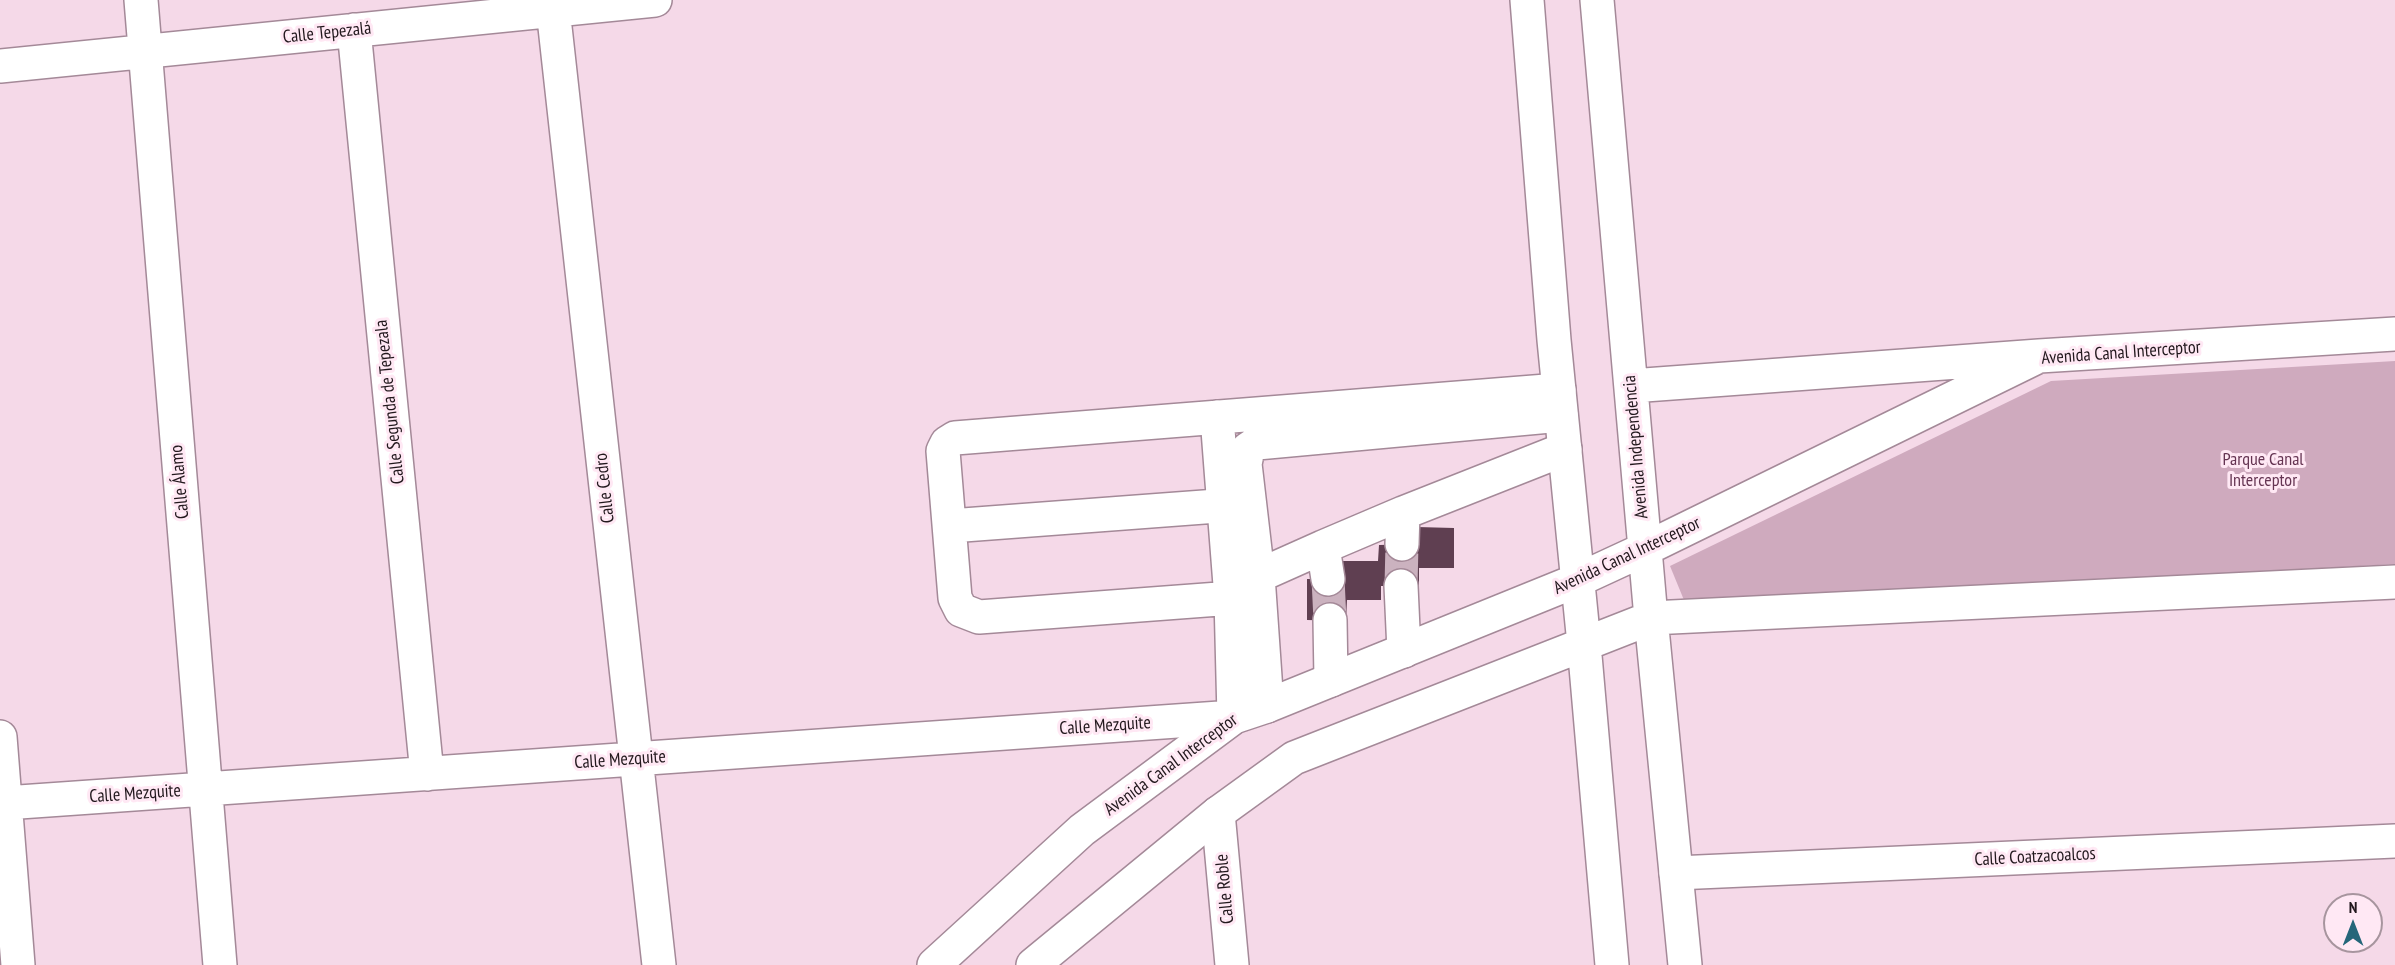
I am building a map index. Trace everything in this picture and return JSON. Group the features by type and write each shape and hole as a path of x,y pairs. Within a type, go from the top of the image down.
{"street":[{"name":"Calle Álamo","path":"141,0 220,965"},
{"name":"Calle Tepezalá","path":"0,66 354,30 552,5 655,0"},
{"path":"1527,0 1560,403 1612,965"},
{"name":"Avenida Independencia","path":"1597,0 1651,618 1685,965"},
{"name":"Calle Cedro","path":"552,5 658,965"},
{"name":"Calle Segunda de Tepezala","path":"354,30 427,774"},
{"name":"Avenida Canal Interceptor","path":"934,965 1082,830 1234,717 1267,706 1578,580 2039,356 2395,334"},
{"path":"1631,386 2039,356"},
{"path":"1560,403 1217,417 955,438 947,443 943,452 955,598 961,610 979,617 1249,590 1323,547 1402,528 1565,448"},
{"path":"1237,504 1248,449 1257,443 1560,403"},
{"path":"1217,417 1237,504 1267,706"},
{"path":"950,526 1237,504"},
{"path":"1323,547 1328,579"},
{"path":"1033,965 1218,813 1294,758 1651,618 2395,582"},
{"path":"1401,586 1404,651"},
{"path":"1234,717 1249,590"},
{"path":"1330,620 1331,680"},
{"name":"Calle Mezquite","path":"5,803 1234,717"},
{"path":"0,737 18,965"},
{"name":"Calle Roble","path":"1218,813 1232,965"},
{"name":"Calle Coatzacoalcos","path":"1676,873 2395,842"}],"green space":[{"name":"Parque Canal Interceptor","path":"2395,361 2395,564 1686,605 1670,566 2051,381"}],"building":[{"path":"1417,527 1454,528 1454,568 1419,568 1419,586 1381,586 1381,600 1347,600 1346,621 1307,620 1307,579 1338,579 1338,561 1378,561 1379,545 1416,544"}],"tunnel":[{"path":"1401,586 1402,544"},
{"path":"1328,579 1330,620"}]}
